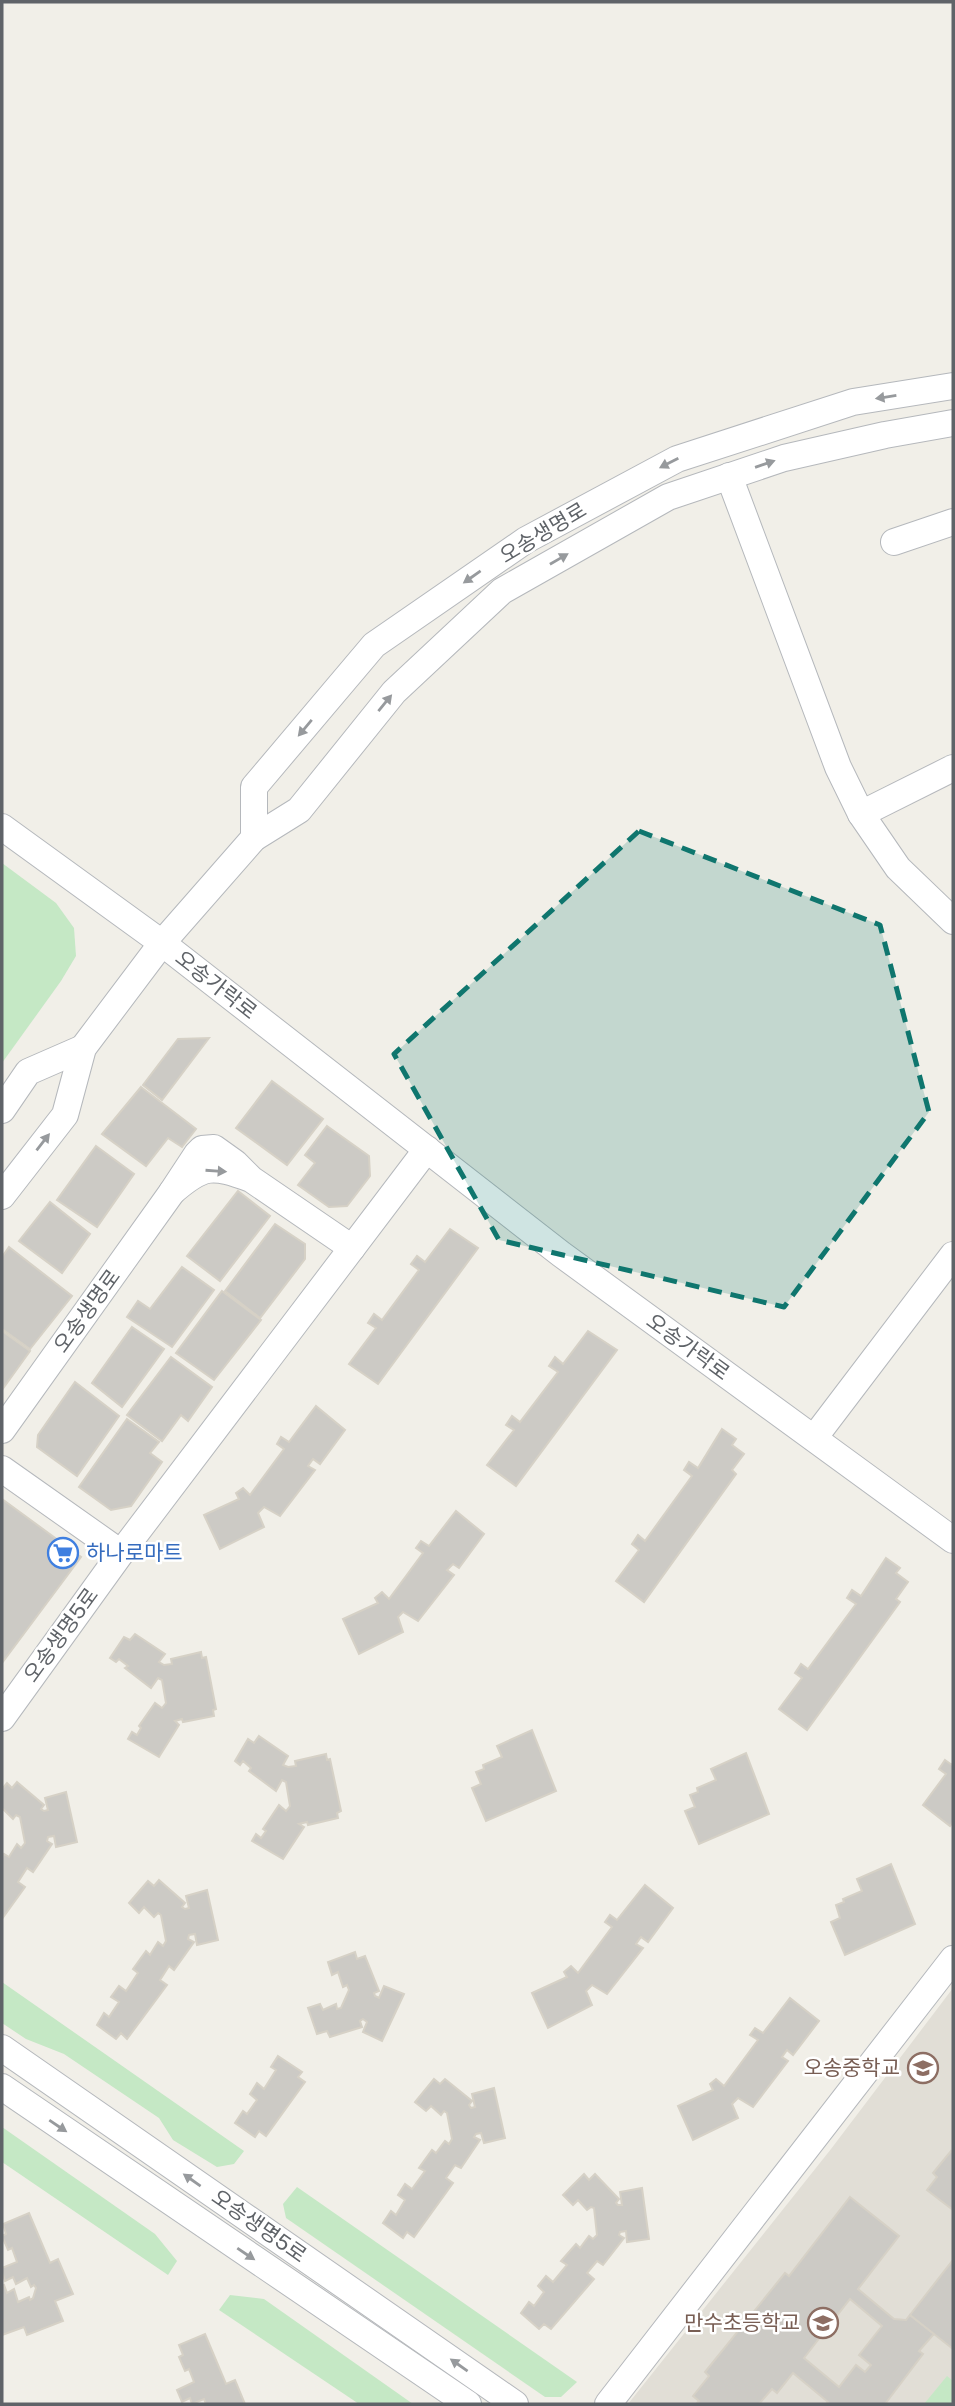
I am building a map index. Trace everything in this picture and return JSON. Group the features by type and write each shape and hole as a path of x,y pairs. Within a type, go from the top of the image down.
{"street":[{"name":"오송생명로","path":"254,838 254,787 374,645 526,540 677,459 853,402 953,386"},
{"name":"오송생명로","path":"2,1196 65,1115 83,1048 162,943 254,838 299,810 394,692 502,591 668,497 784,457 953,423"},
{"path":"729,476 838,767 861,814 898,868 953,921"},
{"path":"894,542 953,522"},
{"path":"861,814 953,768"},
{"name":"오송가락로","path":"2,827 162,943 561,1254 953,1541"},
{"name":"오송생명로","path":"2,1110 28,1072 83,1048"},
{"name":"오송생명로","path":"2,1430 197,1154 208,1148 219,1151 251,1179 352,1248"},
{"path":"2,1469 121,1553 427,1149"},
{"path":"814,1438 953,1255"},
{"name":"오송생명5로","path":"2,1718 121,1553"},
{"path":"608,2404 953,1959"},
{"name":"오송생명5로","path":"2,2048 515,2404"},
{"name":"오송생명5로","path":"2,2087 468,2404"}],"highlighted area":[{"path":"639,831 880,925 929,1112 784,1307 499,1240 394,1054"}],"shaded area":[{"name":"만수초등학교","path":"953,1988 953,2404 628,2404 831,2149"}],"green space":[{"path":"2,863 56,903 74,928 76,956 2,1063"},
{"path":"2,1982 244,2151 234,2164 217,2167 173,2140 159,2118 64,2054 26,2039 2,2023"},
{"path":"2,2127 155,2234 177,2261 168,2275 2,2162"},
{"path":"297,2187 577,2382 561,2397 545,2397 286,2218 283,2204"},
{"path":"230,2295 264,2299 413,2404 359,2404 219,2310"},
{"path":"947,2376 953,2381 953,2404 924,2404"}],"building":[{"path":"209,1038 162,1100 143,1085 178,1039"},
{"path":"272,1081 323,1119 287,1165 236,1128"},
{"path":"141,1087 196,1129 182,1147 168,1138 146,1166 102,1134"},
{"path":"327,1126 369,1156 370,1176 347,1206 329,1207 298,1185 315,1163 305,1155"},
{"path":"96,1146 134,1174 97,1227 57,1200"},
{"path":"238,1191 270,1216 220,1281 187,1256"},
{"path":"50,1202 90,1234 62,1273 19,1241"},
{"path":"275,1224 305,1244 305,1259 260,1318 225,1291"},
{"path":"450,1229 478,1248 378,1384 349,1364 376,1328 368,1323 374,1314 382,1320 419,1270 411,1264 417,1256 425,1262"},
{"path":"9,1247 72,1296 30,1349 2,1329 2,1257"},
{"path":"182,1267 214,1290 172,1347 127,1317 138,1301 150,1309"},
{"path":"222,1291 261,1320 214,1380 176,1353"},
{"path":"132,1327 164,1349 122,1407 92,1383"},
{"path":"2,1331 30,1351 2,1390"},
{"path":"588,1331 617,1350 516,1486 487,1465 514,1430 506,1425 512,1416 520,1422 558,1372 549,1366 555,1357 563,1364"},
{"path":"171,1357 212,1387 188,1421 181,1415 162,1441 127,1415"},
{"path":"75,1382 119,1416 77,1476 37,1447 38,1435"},
{"path":"316,1406 345,1430 320,1464 313,1459 308,1466 315,1470 280,1516 264,1507 258,1513 264,1527 220,1549 204,1515 239,1499 236,1493 243,1488 250,1495 284,1449 277,1444 281,1437 289,1442"},
{"path":"127,1419 159,1442 150,1453 162,1462 131,1506 111,1510 79,1487"},
{"path":"722,1429 736,1439 732,1445 744,1454 732,1470 736,1474 644,1602 616,1581 639,1550 632,1544 638,1535 645,1541 692,1476 684,1470 689,1462 698,1468"},
{"path":"2,1499 81,1557 2,1663"},
{"path":"456,1511 484,1534 459,1568 453,1564 447,1570 454,1575 418,1621 403,1612 398,1617 403,1632 359,1654 343,1619 378,1603 375,1598 382,1592 389,1599 423,1553 416,1548 421,1541 429,1546"},
{"path":"886,1558 900,1568 896,1573 908,1582 896,1599 900,1602 807,1730 779,1709 802,1678 795,1673 801,1664 808,1669 856,1604 847,1598 852,1590 861,1596"},
{"path":"135,1634 165,1654 159,1662 164,1665 172,1664 171,1659 201,1652 202,1658 206,1657 216,1709 213,1710 214,1716 175,1721 179,1725 159,1757 128,1739 132,1732 137,1735 141,1728 139,1726 155,1703 162,1708 166,1703 162,1680 158,1678 151,1688 125,1668 128,1666 119,1659 116,1662 110,1658 124,1637 130,1640"},
{"path":"532,1730 556,1791 486,1821 472,1788 481,1784 476,1772 484,1769 483,1765 502,1757 497,1746"},
{"path":"259,1736 288,1756 283,1765 288,1767 296,1766 295,1761 326,1754 327,1760 330,1759 341,1811 337,1813 338,1818 308,1825 307,1822 299,1824 304,1827 283,1859 252,1841 256,1834 261,1838 266,1831 263,1829 279,1805 286,1811 290,1806 286,1782 282,1780 276,1791 249,1771 251,1768 243,1761 240,1765 235,1761 248,1739 254,1743"},
{"path":"746,1753 769,1814 699,1844 685,1811 695,1807 690,1795 698,1792 697,1788 716,1780 711,1769"},
{"path":"945,1760 952,1765 953,1763 953,1822 950,1826 923,1805 946,1774 939,1769"},
{"path":"17,1782 44,1805 41,1809 44,1811 48,1810 45,1798 66,1792 77,1842 56,1847 54,1836 48,1837 47,1841 52,1844 33,1872 27,1868 18,1882 25,1887 2,1919 2,1858 4,1854 9,1857 17,1844 21,1848 25,1843 20,1817 16,1815 13,1819 3,1809 2,1811 2,1789 7,1783 12,1788"},
{"path":"891,1864 915,1924 845,1955 831,1922 840,1918 836,1905 862,1891 857,1879"},
{"path":"159,1880 185,1903 182,1907 185,1909 189,1908 186,1896 207,1890 218,1940 197,1945 195,1934 189,1935 188,1939 194,1942 174,1970 169,1966 160,1980 167,1985 127,2039 121,2033 116,2039 97,2025 104,2013 109,2017 119,2002 111,1997 119,1986 126,1991 138,1973 133,1969 146,1951 150,1955 158,1942 163,1946 166,1941 161,1915 158,1913 154,1917 144,1907 139,1913 129,1903 148,1881 154,1886"},
{"path":"645,1885 673,1908 648,1942 641,1937 636,1944 643,1948 607,1994 592,1985 586,1991 592,2005 548,2028 532,1993 567,1977 564,1972 571,1966 578,1973 612,1927 605,1922 610,1915 617,1920"},
{"path":"355,1952 357,1959 365,1956 379,1991 374,1993 375,1996 379,1998 384,1986 404,1994 382,2041 363,2032 367,2022 363,2019 360,2021 362,2027 330,2037 327,2031 317,2034 308,2008 320,2004 323,2010 336,2004 337,2009 341,2008 349,1990 347,1985 343,1987 338,1972 332,1975 328,1962"},
{"path":"790,1998 819,2021 793,2055 787,2050 782,2057 788,2061 753,2107 738,2098 732,2104 738,2118 693,2140 678,2106 713,2090 710,2084 716,2079 724,2086 758,2040 750,2035 755,2028 763,2033"},
{"path":"278,2056 302,2072 298,2077 305,2082 266,2136 259,2131 255,2137 235,2123 243,2111 247,2114 257,2100 250,2094 257,2083 264,2089 276,2070 271,2067"},
{"path":"434,2079 440,2084 445,2079 472,2101 469,2105 471,2108 475,2107 472,2094 494,2088 505,2138 484,2143 481,2133 476,2134 474,2137 480,2140 461,2168 455,2165 446,2178 453,2183 414,2237 407,2232 403,2238 383,2223 391,2211 396,2215 405,2200 398,2195 405,2184 412,2189 425,2171 419,2168 432,2150 436,2153 445,2141 449,2144 452,2139 447,2113 444,2111 441,2115 431,2106 426,2111 415,2102"},
{"path":"951,2151 953,2210 927,2190 937,2177 933,2173"},
{"path":"584,2174 589,2180 595,2174 619,2199 616,2203 618,2205 622,2205 620,2192 642,2188 649,2239 627,2242 626,2231 620,2232 619,2235 624,2238 603,2265 597,2261 587,2273 594,2279 551,2329 544,2324 539,2329 521,2313 529,2302 534,2306 544,2292 538,2286 546,2276 553,2282 567,2265 561,2261 576,2244 580,2248 589,2236 593,2239 597,2235 594,2208 587,2210 578,2200 573,2205 563,2195"},
{"path":"850,2197 899,2236 858,2289 894,2319 906,2320 910,2315 934,2334 919,2351 923,2354 885,2404 826,2404 828,2402 793,2373 777,2393 772,2389 759,2404 696,2404 699,2401 693,2396 709,2376 705,2372 785,2273 789,2276","holes":["850,2299 882,2326 859,2355 871,2365 865,2372 856,2365 839,2387 804,2358"]},
{"path":"29,2213 50,2263 58,2259 73,2294 55,2301 63,2321 27,2335 24,2327 2,2335 2,2286 4,2285 7,2293 14,2289 18,2302 33,2298 36,2288 34,2285 31,2287 27,2278 16,2284 13,2277 5,2281 2,2272 2,2268 17,2262 12,2248 8,2250 2,2236 6,2234 3,2224"},
{"path":"953,2260 953,2349 910,2315"},
{"path":"205,2334 226,2384 235,2380 245,2404 206,2404 204,2399 192,2404 190,2398 182,2402 177,2390 194,2382 189,2369 185,2371 179,2357 183,2355 179,2345"}],"place":[{"name":"하나로마트","path":"63,1553"},
{"name":"오송중학교","path":"923,2068"},
{"name":"만수초등학교","path":"823,2323"}]}
